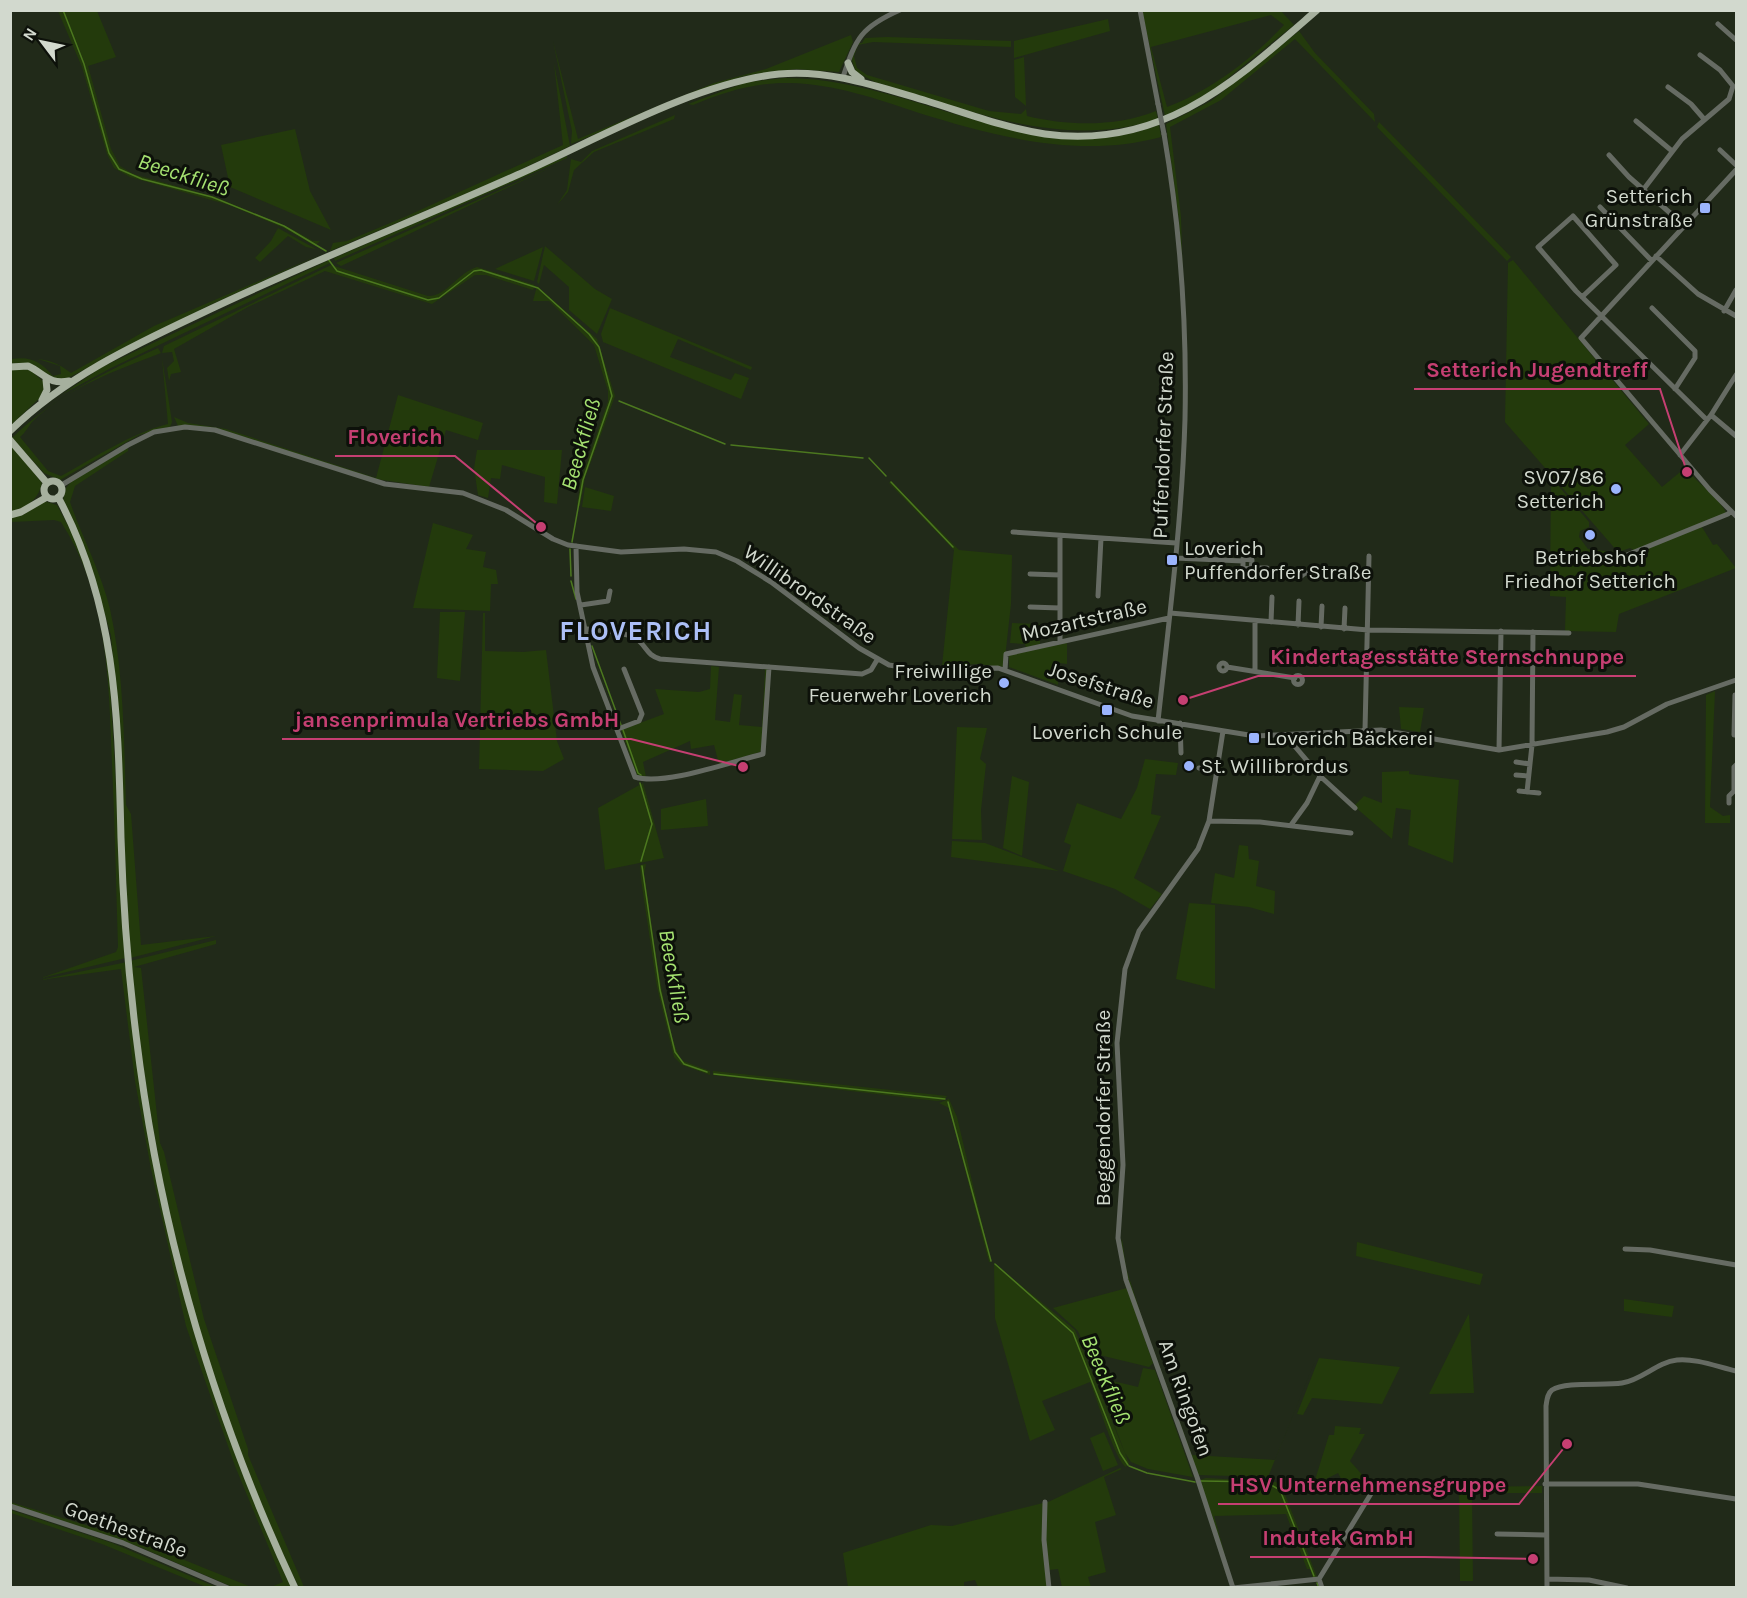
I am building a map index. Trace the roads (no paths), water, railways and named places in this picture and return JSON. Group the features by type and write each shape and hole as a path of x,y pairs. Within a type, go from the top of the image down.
{"main road":[{"path":"10,431 38,406 72,381 159,333 257,286 702,93 765,75 786,73 843,77 1031,131 1076,136 1119,133 1172,117 1206,100 1317,10"},
{"path":"848,63 852,72 866,82"},
{"path":"10,367 28,366 46,380 55,383 72,381"},
{"path":"38,406 47,390 46,380"},
{"path":"10,440 47,483"},
{"path":"47,483 54,481 60,486 61,492 58,497"},
{"path":"46,497 44,490 47,483"},
{"path":"10,515 21,512 46,497 58,497"},
{"path":"58,497 87,561 112,663 124,909 133,1004 148,1121 171,1234 201,1345 224,1415 265,1520 295,1587"}],"street":[{"path":"843,77 854,45 862,32 875,22 900,10"},
{"name":"Puffendorfer Straße","path":"1140,10 1164,134 1177,219 1184,353 1184,449 1158,721"},
{"path":"1718,24 1737,40"},
{"path":"1643,190 1672,151 1704,119 1729,99 1735,83 1700,55"},
{"path":"1668,87 1691,104 1704,119"},
{"path":"1729,99 1737,103"},
{"path":"1636,121 1672,151"},
{"path":"1720,150 1737,165"},
{"path":"1609,154 1643,190 1685,226"},
{"path":"1737,170 1581,338 1680,455 1737,516"},
{"path":"1600,207 1654,259 1698,294 1724,311 1737,316"},
{"path":"1582,297 1616,265 1573,216 1538,247 1582,297 1675,389 1709,418 1736,433"},
{"path":"1724,311 1737,290"},
{"path":"1653,308 1695,351 1695,358 1675,389"},
{"path":"1680,455 1709,418 1737,375"},
{"name":"Willibrordstraße","path":"60,486 154,432 185,427 220,431 385,484 448,490 475,498 506,510 553,539 576,546 621,552 684,549 716,552 737,561 771,582 877,660"},
{"path":"1622,557 1731,511"},
{"path":"1013,532 1176,543"},
{"path":"1060,536 1060,642"},
{"path":"1098,596 1101,538"},
{"path":"576,546 576,579 593,667 618,729 633,775 643,780 666,779 763,754 769,667"},
{"path":"1365,730 1370,556"},
{"path":"1175,558 1252,560 1252,568 1267,568"},
{"path":"1300,577 1305,573 1369,572"},
{"path":"1030,574 1060,575"},
{"path":"581,605 608,601 610,591"},
{"path":"1271,622 1272,597"},
{"path":"1298,625 1299,601"},
{"path":"1321,627 1322,606"},
{"path":"1030,607 1060,608"},
{"path":"1344,629 1345,608"},
{"name":"Mozartstraße","path":"1005,670 1006,654 1169,615 1344,629 1569,633"},
{"path":"1255,622 1255,671"},
{"path":"587,629 634,638 641,643 646,653 660,659 862,674 871,670 877,660"},
{"path":"1499,750 1501,631"},
{"path":"1527,792 1532,745 1533,632"},
{"name":"Josefstraße","path":"877,660 903,668 987,667 1005,670 1119,712 1158,721 1255,736 1291,736 1365,730 1405,733 1479,749 1499,750 1555,742 1618,729 1667,704 1735,681"},
{"path":"1227,667 1295,678"},
{"path":"618,729 639,721 642,714 624,669"},
{"path":"1735,695 1734,735 1737,735"},
{"path":"1180,723 1181,753"},
{"name":"Beggendorfer Straße","path":"1119,1218 1123,1165 1117,1043 1125,969 1139,931 1190,863 1209,821 1223,731"},
{"path":"1291,736 1292,743 1320,776 1355,808"},
{"path":"1516,762 1530,764"},
{"path":"1729,803 1729,796 1734,791 1734,767 1737,765"},
{"path":"1199,768 1216,771"},
{"path":"1516,775 1528,776"},
{"path":"1291,825 1307,803 1320,776"},
{"path":"1519,791 1539,793"},
{"path":"1209,821 1291,825 1351,833"},
{"name":"Am Ringofen","path":"1119,1218 1118,1238 1124,1273 1197,1477 1233,1587 1320,1579"},
{"path":"1625,1249 1650,1250 1737,1265"},
{"path":"1547,1587 1546,1406 1547,1396 1552,1390 1562,1387 1622,1383 1636,1379 1669,1362 1680,1360 1737,1371"},
{"path":"1545,1484 1638,1484 1737,1499"},
{"path":"1322,1587 1320,1579 1372,1492"},
{"path":"1045,1502 1044,1540 1049,1587"},
{"name":"Goethestraße","path":"10,1506 123,1543 228,1587"},
{"path":"1497,1534 1545,1535"},
{"path":"1547,1579 1589,1580 1626,1587"}],"waterway":[{"name":"Beeckfließ","path":"63,10 84,64 109,153 119,169 142,179 212,197 284,226 326,251"},
{"name":"Beeckfließ","path":"328,259 337,271 428,300 439,298 474,271 481,270 538,288 589,334 599,347 612,396 583,480 572,542"},
{"path":"619,401 725,444"},
{"path":"731,445 863,458"},
{"path":"869,458 886,476"},
{"path":"891,482 953,547"},
{"name":"Beeckfließ","path":"570,549 571,576"},
{"name":"Beeckfließ","path":"571,581 576,599"},
{"name":"Beeckfließ","path":"592,646 621,725"},
{"name":"Beeckfließ","path":"623,730 638,773 641,775"},
{"name":"Beeckfließ","path":"640,783 652,824 641,861"},
{"name":"Beeckfließ","path":"642,866 660,990 675,1052 684,1064 707,1072"},
{"name":"Beeckfließ","path":"714,1074 945,1099"},
{"name":"Beeckfließ","path":"948,1102 991,1261"},
{"name":"Beeckfließ","path":"995,1264 1073,1333 1120,1453 1128,1465"},
{"name":"Beeckfließ","path":"1129,1466 1147,1473 1195,1482"},
{"name":"Beeckfließ","path":"1201,1481 1266,1482 1280,1490 1314,1576"},
{"name":"Beeckfließ","path":"1317,1583 1319,1588"}],"place":[{"name":"Setterich Grünstraße","path":"1705,208"},
{"name":"Setterich Jugendtreff","path":"1687,472"},
{"name":"SV07/86 Setterich","path":"1616,489"},
{"name":"Floverich","path":"541,527"},
{"name":"Betriebshof Friedhof Setterich","path":"1590,535"},
{"name":"Loverich Puffendorfer Straße","path":"1172,560"},
{"name":"Freiwillige Feuerwehr Loverich","path":"1004,683"},
{"name":"Kindertagesstätte Sternschnuppe","path":"1183,700"},
{"name":"Loverich Schule","path":"1107,710"},
{"name":"Loverich Bäckerei","path":"1254,738"},
{"name":"St. Willibrordus","path":"1189,766"},
{"name":"jansenprimula Vertriebs GmbH","path":"743,767"},
{"name":"HSV Unternehmensgruppe","path":"1567,1444"},
{"name":"Indutek GmbH","path":"1533,1559"}],"district":[{"name":"FLOVERICH","path":"636,631"}]}
